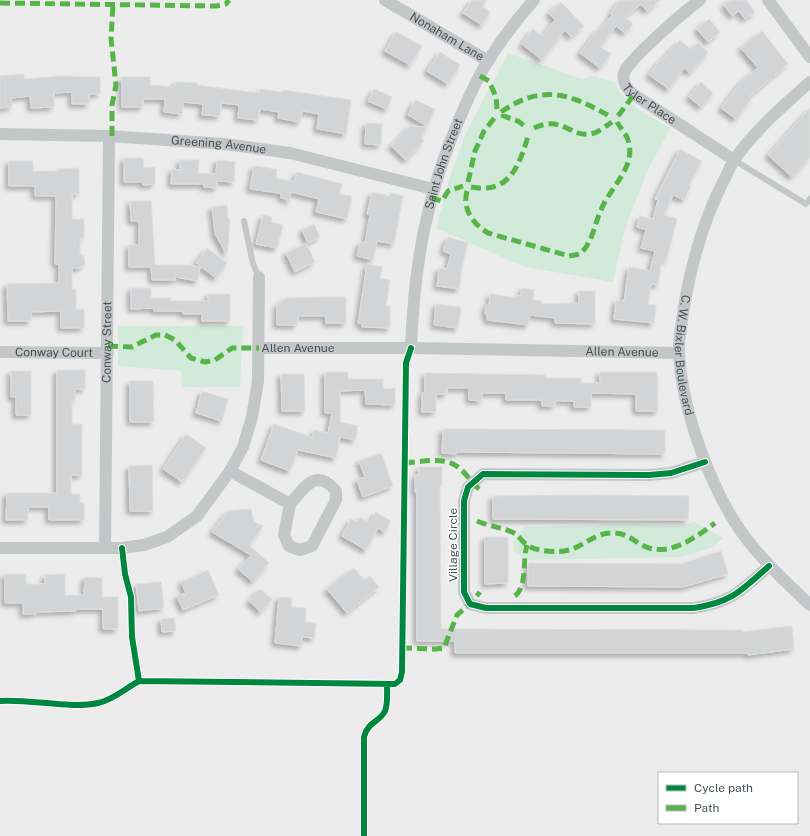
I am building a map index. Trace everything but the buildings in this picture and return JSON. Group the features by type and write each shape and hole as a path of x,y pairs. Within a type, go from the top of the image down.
{"street":[{"name":"Nonaham Lane","path":"385,0 488,61"},
{"name":"Saint John Street","path":"410,348 412,305 420,245 433,189 449,143 473,88 488,61 514,24 534,0"},
{"name":"Tyler Place","path":"700,0 648,46 625,71 623,81 626,88 633,94 734,160"},
{"path":"768,0 810,57"},
{"name":"C. W. Bixler Boulevard","path":"810,82 770,119 734,160 717,194 698,241 686,290 679,353 684,390 705,462 723,502 745,536 769,566 810,605"},
{"name":"Greening Avenue","path":"0,134 109,136 225,144 290,153 433,189"},
{"name":"Conway Street","path":"105,548 109,136"},
{"path":"259,277 259,348"},
{"name":"Allen Avenue","path":"0,548 105,548 144,545 167,537 197,516 230,471 243,447 252,418 258,381 259,348 410,348 679,353"},
{"name":"Conway Court","path":"0,352 108,353"},
{"name":"Village Circle","path":"705,462 671,473 649,475 483,474 468,487 464,501 464,592 470,604 486,608 694,608 713,605 728,600 744,590 769,566"},
{"path":"230,471 290,504"},
{"path":"321,479 330,484 336,491 336,500 312,546 301,550 289,546 284,535 290,504 311,481 321,479"}],"lane":[{"path":"734,160 806,204 810,199"},
{"path":"244,221 253,264 259,277"}],"green space":[{"path":"508,53 582,79 591,76 615,82 623,96 630,102 670,128 646,174 625,229 613,282 525,267 436,228 450,176 467,131"},
{"path":"118,326 243,326 240,387 182,387 181,371 118,366"},
{"path":"695,522 723,538 713,547 682,557 528,560 515,553 513,541 524,527 635,524 679,526"}],"marked path":[{"path":"0,3 216,6 226,4 229,0"},
{"path":"112,136 112,105 116,85 111,38 113,5"},
{"path":"480,76 489,81 496,97 497,109"},
{"path":"618,116 633,94"},
{"path":"501,112 530,97 557,95 583,102 611,117"},
{"path":"501,115 518,121 526,127"},
{"path":"468,182 475,151 484,131 496,116"},
{"path":"534,128 552,124 583,134 590,134 599,131 612,122"},
{"path":"467,191 467,210 473,221 488,233 569,256 580,254 588,244 605,201 626,168 629,159 630,150 628,140 617,122"},
{"path":"471,187 485,188 496,186 505,181 512,174 517,165 529,133"},
{"path":"431,198 442,201 448,191 463,186"},
{"path":"108,346 132,347 156,335 165,335 175,340 191,358 205,362 215,360 232,348 259,348"},
{"path":"405,463 432,460 452,464 461,469 480,490"},
{"path":"477,521 512,532 531,547 554,552 569,550 580,546 595,537 611,533 624,535 644,546 653,549 672,548 691,540 715,523"},
{"path":"515,596 522,586 527,545"},
{"path":"402,648 444,648 457,615 470,604 480,592"}],"cycle path":[{"path":"122,548 125,574 131,597 132,637 139,681 395,684 400,680 402,672 406,363 411,348"},
{"path":"705,462 671,473 649,475 483,474 468,487 464,501 464,592 470,604 486,608 694,608 727,599 743,589 769,566"},
{"path":"0,701 87,705 109,699 139,681"},
{"path":"364,836 364,737 371,724 380,718 385,711 387,702 387,685"}]}
